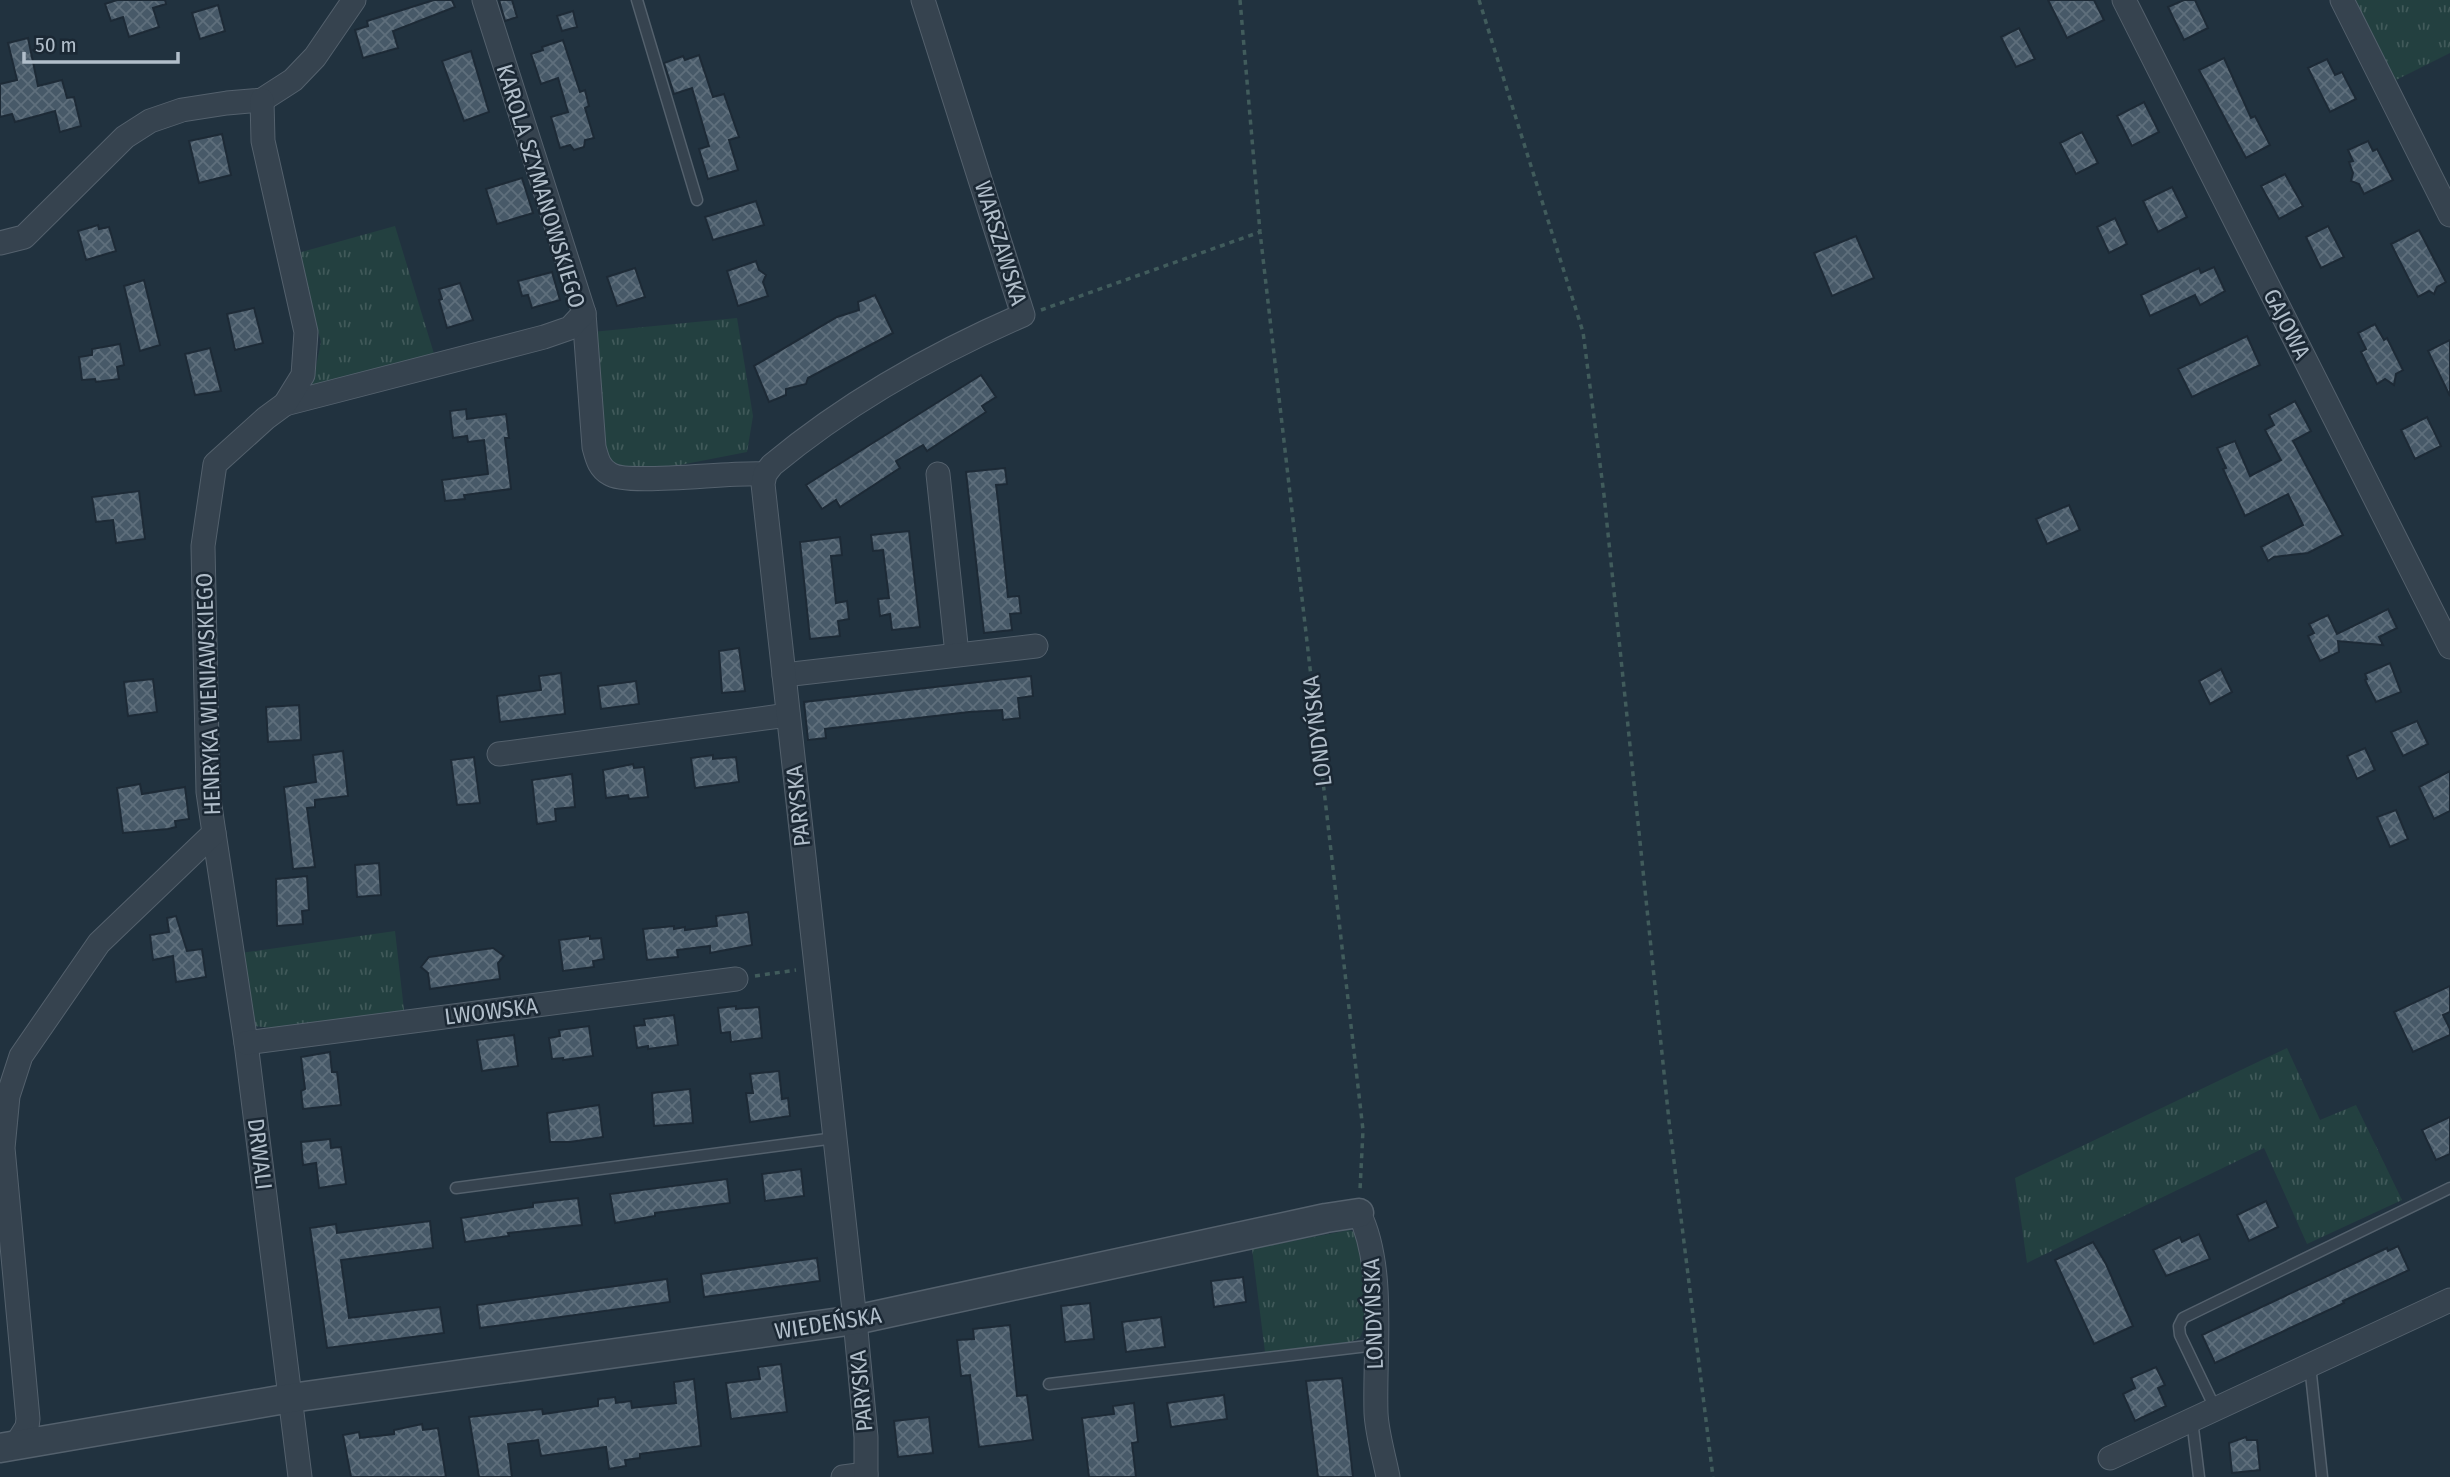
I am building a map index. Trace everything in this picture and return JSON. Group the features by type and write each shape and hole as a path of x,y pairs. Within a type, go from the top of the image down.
{"street":[{"path":"0,243 24,237 125,137 150,121 181,110 262,100 293,80 315,57 354,0"},
{"name":"KAROLA SZYMANOWSKIEGO","path":"285,404 544,337 570,328 584,313 484,0"},
{"name":"WARSZAWSKA","path":"765,474 778,460 880,388 953,346 1023,315 923,0"},
{"name":"GAJOWA","path":"2124,0 2450,647"},
{"path":"2342,0 2450,215"},
{"name":"HENRYKA WIENIAWSKIEGO","path":"7,1447 27,1427 28,1419 2,1148 8,1096 21,1056 99,943 214,833 208,792 203,546 215,464 285,404 303,375 306,332 263,141 262,100"},
{"path":"584,313 594,447 600,466 612,476 636,479 765,474"},
{"name":"PARYSKA","path":"765,474 764,489 788,715 855,1320 866,1437 866,1475"},
{"path":"938,474 957,654"},
{"path":"784,675 1036,646"},
{"path":"499,754 788,715"},
{"name":"DRWALI","path":"214,833 246,1043 300,1477"},
{"name":"LWOWSKA","path":"246,1043 736,979"},
{"name":"WIEDEŃSKA","path":"7,1447 291,1398 855,1320 1325,1218 1359,1213"},
{"name":"LONDYŃSKA","path":"1359,1213 1366,1228 1374,1266 1376,1416 1388,1477"},
{"path":"2110,1458 2450,1300"},
{"path":"843,1477 866,1475"}],"lane":[{"path":"637,0 697,200"},
{"path":"456,1188 835,1138"},
{"path":"2216,1410 2180,1335 2179,1326 2183,1318 2450,1188"},
{"path":"1049,1384 1376,1345"},
{"path":"2310,1366 2322,1477"},
{"path":"2192,1420 2199,1477"}],"path":[{"name":"LONDYŃSKA","path":"1240,0 1260,232 1363,1130 1359,1213"},
{"path":"1479,0 1583,332 1604,495 1669,1121 1713,1477"},
{"path":"1023,315 1260,232"},
{"path":"736,979 803,969"}],"green space":[{"path":"2351,0 2450,0 2450,53 2392,82"},
{"path":"395,226 435,357 312,386 321,342 298,253"},
{"path":"737,318 753,416 747,452 675,466 627,470 614,463 602,448 592,332"},
{"path":"395,931 404,1010 279,1029 253,1026 241,953"},
{"path":"2287,1048 2320,1120 2356,1105 2402,1200 2307,1244 2264,1148 2027,1263 2015,1178"},
{"path":"1349,1230 1356,1233 1366,1286 1366,1312 1360,1338 1345,1344 1265,1352 1252,1249"}],"building":[{"path":"117,0 165,0 166,4 153,8 159,27 129,37 123,17 111,21 105,4"},
{"path":"434,0 452,0 455,7 393,31 398,48 363,58 355,30 368,26 367,21"},
{"path":"499,0 512,0 517,17 505,21"},
{"path":"2048,0 2094,0 2104,20 2067,38"},
{"path":"2184,0 2195,0 2208,28 2184,40 2168,7"},
{"path":"218,5 225,31 200,39 192,13"},
{"path":"573,11 577,27 562,31 557,16"},
{"path":"2019,28 2035,59 2016,67 2001,37"},
{"path":"28,38 38,86 62,80 67,98 74,97 81,126 60,132 55,111 15,122 12,114 0,117 0,84 17,80 8,43"},
{"path":"563,40 580,92 585,90 589,106 585,108 594,138 585,140 584,147 574,150 570,145 560,148 551,117 568,112 558,78 541,84 531,54"},
{"path":"471,51 489,112 464,121 442,61"},
{"path":"699,55 713,97 724,94 739,137 729,140 738,170 708,179 699,149 709,146 692,88 674,94 664,63 683,56 685,60"},
{"path":"2224,58 2251,118 2255,116 2270,145 2246,158 2199,70"},
{"path":"2327,59 2335,75 2342,72 2356,99 2330,112 2308,68"},
{"path":"2144,102 2159,132 2132,146 2117,116"},
{"path":"2082,132 2098,163 2076,174 2060,143"},
{"path":"222,134 231,175 199,183 189,141"},
{"path":"2368,141 2373,151 2377,149 2393,180 2364,194 2359,184 2351,181 2353,173 2349,162 2353,161 2348,150"},
{"path":"2285,174 2303,206 2279,219 2261,186"},
{"path":"522,178 533,213 497,224 486,189"},
{"path":"2172,187 2187,217 2158,232 2143,201"},
{"path":"756,201 764,225 713,240 705,217"},
{"path":"2115,218 2127,244 2109,253 2097,227"},
{"path":"98,225 99,229 109,227 116,251 86,260 78,231"},
{"path":"2328,226 2344,257 2321,268 2306,237"},
{"path":"2419,230 2446,282 2437,287 2434,294 2429,291 2418,297 2391,244"},
{"path":"1856,236 1874,278 1832,296 1814,253"},
{"path":"756,261 759,270 766,275 763,282 768,296 738,306 727,271"},
{"path":"2214,267 2225,291 2200,305 2195,295 2150,316 2141,295 2199,268 2201,273"},
{"path":"635,268 645,297 617,306 607,277"},
{"path":"552,272 560,300 532,308 528,295 522,296 518,281"},
{"path":"144,280 160,345 140,351 124,286"},
{"path":"460,283 473,320 447,328 439,300 442,299 439,289"},
{"path":"875,295 893,333 808,378 806,384 786,389 786,395 769,402 754,366 837,317 859,310 858,302"},
{"path":"254,308 263,343 235,350 227,314"},
{"path":"2375,324 2384,340 2387,338 2403,370 2396,374 2394,385 2385,379 2377,384 2361,352 2366,349 2358,333"},
{"path":"2247,336 2260,365 2192,397 2178,369"},
{"path":"2450,340 2450,396 2428,351"},
{"path":"120,344 124,365 117,367 119,379 96,382 95,379 82,380 79,357 92,355 92,349"},
{"path":"210,348 221,391 195,395 185,354"},
{"path":"981,375 996,397 982,406 986,412 927,451 923,445 896,461 900,468 840,507 836,500 822,509 806,485"},
{"path":"2295,401 2311,431 2293,441 2343,535 2308,553 2274,557 2268,561 2261,547 2303,525 2288,494 2245,516 2223,469 2226,468 2217,448 2235,441 2250,476 2281,460 2265,430 2274,425 2269,415"},
{"path":"466,409 467,419 506,414 509,438 505,438 511,489 464,495 465,499 445,501 442,480 488,474 484,440 468,442 467,436 453,438 450,411"},
{"path":"2427,417 2441,446 2415,459 2401,430"},
{"path":"1005,468 1007,484 996,485 1008,597 1019,596 1021,613 1010,614 1012,630 984,633 966,472"},
{"path":"139,491 145,539 116,543 113,520 96,522 92,497"},
{"path":"2069,505 2080,530 2047,544 2036,519"},
{"path":"909,531 920,627 892,630 890,614 880,616 878,599 889,598 883,550 873,551 871,535"},
{"path":"840,537 842,555 831,556 836,603 847,601 849,619 838,621 840,636 810,639 800,542"},
{"path":"2388,609 2397,628 2379,637 2383,645 2338,641 2339,652 2320,661 2308,636 2314,633 2309,624 2328,615 2337,634"},
{"path":"739,648 745,691 722,693 719,651"},
{"path":"2390,663 2401,692 2376,702 2365,680 2365,674"},
{"path":"2221,669 2232,692 2210,704 2199,681"},
{"path":"561,673 565,714 500,722 497,696 541,690 539,676"},
{"path":"1031,676 1033,696 1018,698 1020,718 1003,720 1002,710 969,712 825,729 826,738 808,740 804,702"},
{"path":"153,679 157,712 128,716 124,682"},
{"path":"636,681 639,704 601,709 598,686"},
{"path":"299,705 301,740 268,742 266,707"},
{"path":"2417,721 2428,744 2403,756 2391,732"},
{"path":"2365,748 2375,770 2357,779 2347,756"},
{"path":"343,751 348,796 315,800 315,807 307,808 315,867 293,869 284,787 316,782 313,755"},
{"path":"713,755 713,759 736,757 739,782 695,788 691,758"},
{"path":"474,757 480,803 457,805 451,760"},
{"path":"633,764 634,768 644,767 648,797 629,799 628,795 606,798 603,770"},
{"path":"2450,771 2450,811 2434,819 2419,787"},
{"path":"572,774 575,807 555,809 556,821 537,824 532,780"},
{"path":"140,784 142,794 185,787 189,819 175,821 176,827 168,829 123,833 117,788"},
{"path":"2396,810 2408,839 2390,847 2377,817"},
{"path":"379,863 381,895 357,897 355,865"},
{"path":"307,876 309,910 302,911 303,924 277,926 276,879"},
{"path":"748,912 752,945 710,953 710,946 677,950 678,957 647,960 643,929 674,926 674,929 685,927 685,930 717,926 716,916"},
{"path":"176,916 187,951 202,949 206,977 176,982 173,956 153,960 150,935 169,932 167,918"},
{"path":"590,936 590,939 601,938 604,959 593,961 594,967 563,971 559,940"},
{"path":"493,948 504,956 498,963 500,979 430,989 428,973 421,967 429,957"},
{"path":"2450,986 2450,1012 2443,1015 2450,1035 2413,1052 2394,1012"},
{"path":"736,1006 736,1009 759,1007 762,1038 731,1042 730,1032 721,1033 718,1008"},
{"path":"674,1015 678,1045 637,1048 634,1026 645,1025 644,1019"},
{"path":"589,1026 593,1056 552,1059 549,1038 560,1036 559,1030"},
{"path":"514,1035 518,1066 482,1071 477,1040"},
{"path":"330,1052 332,1072 337,1072 341,1105 303,1109 301,1091 305,1089 301,1057"},
{"path":"779,1071 782,1099 788,1098 790,1116 750,1122 746,1093 753,1093 750,1074"},
{"path":"690,1089 693,1123 654,1126 652,1093"},
{"path":"599,1105 603,1137 550,1142 547,1113"},
{"path":"2450,1117 2450,1154 2436,1160 2422,1130"},
{"path":"330,1139 331,1148 341,1147 346,1184 319,1188 316,1163 303,1165 301,1142"},
{"path":"801,1169 804,1196 765,1201 762,1174"},
{"path":"727,1179 730,1203 655,1213 655,1216 615,1223 610,1194"},
{"path":"578,1198 582,1225 508,1233 509,1236 465,1242 461,1218 533,1207 533,1203"},
{"path":"2266,1201 2278,1227 2249,1241 2237,1215"},
{"path":"430,1221 433,1248 341,1260 349,1318 440,1307 444,1333 327,1348 310,1228 336,1224 337,1233"},
{"path":"2199,1234 2210,1259 2166,1276 2153,1250 2180,1237 2182,1242"},
{"path":"2093,1242 2106,1264 2133,1326 2094,1344 2055,1260"},
{"path":"2398,1246 2409,1270 2215,1363 2202,1335 2387,1248 2388,1251"},
{"path":"817,1258 820,1281 704,1297 701,1274"},
{"path":"1243,1277 1246,1302 1214,1307 1211,1281"},
{"path":"667,1279 670,1302 480,1328 477,1305"},
{"path":"1090,1303 1094,1339 1065,1342 1061,1306"},
{"path":"1161,1317 1165,1347 1126,1352 1122,1322"},
{"path":"1010,1325 1017,1396 1027,1395 1033,1440 979,1447 970,1375 961,1376 957,1340 974,1339 973,1329"},
{"path":"781,1364 787,1412 731,1419 726,1383 760,1379 758,1367"},
{"path":"2156,1367 2165,1385 2158,1388 2166,1406 2135,1421 2123,1394 2135,1388 2131,1378"},
{"path":"1342,1378 1353,1477 1318,1477 1306,1381"},
{"path":"694,1379 701,1446 640,1454 640,1458 625,1460 626,1466 609,1469 606,1447 541,1456 538,1440 508,1444 512,1477 479,1477 469,1417 542,1409 543,1414 598,1406 598,1399 615,1397 616,1403 631,1401 632,1408 676,1403 674,1382"},
{"path":"1224,1395 1227,1419 1171,1427 1167,1403"},
{"path":"1134,1403 1138,1442 1132,1443 1136,1477 1089,1477 1082,1418 1114,1414 1113,1406"},
{"path":"929,1417 933,1453 898,1457 894,1421"},
{"path":"422,1424 423,1430 438,1428 446,1477 351,1477 343,1435 359,1432 360,1438 394,1434 394,1430"},
{"path":"2246,1437 2247,1440 2257,1440 2260,1470 2232,1473 2229,1443"}]}
